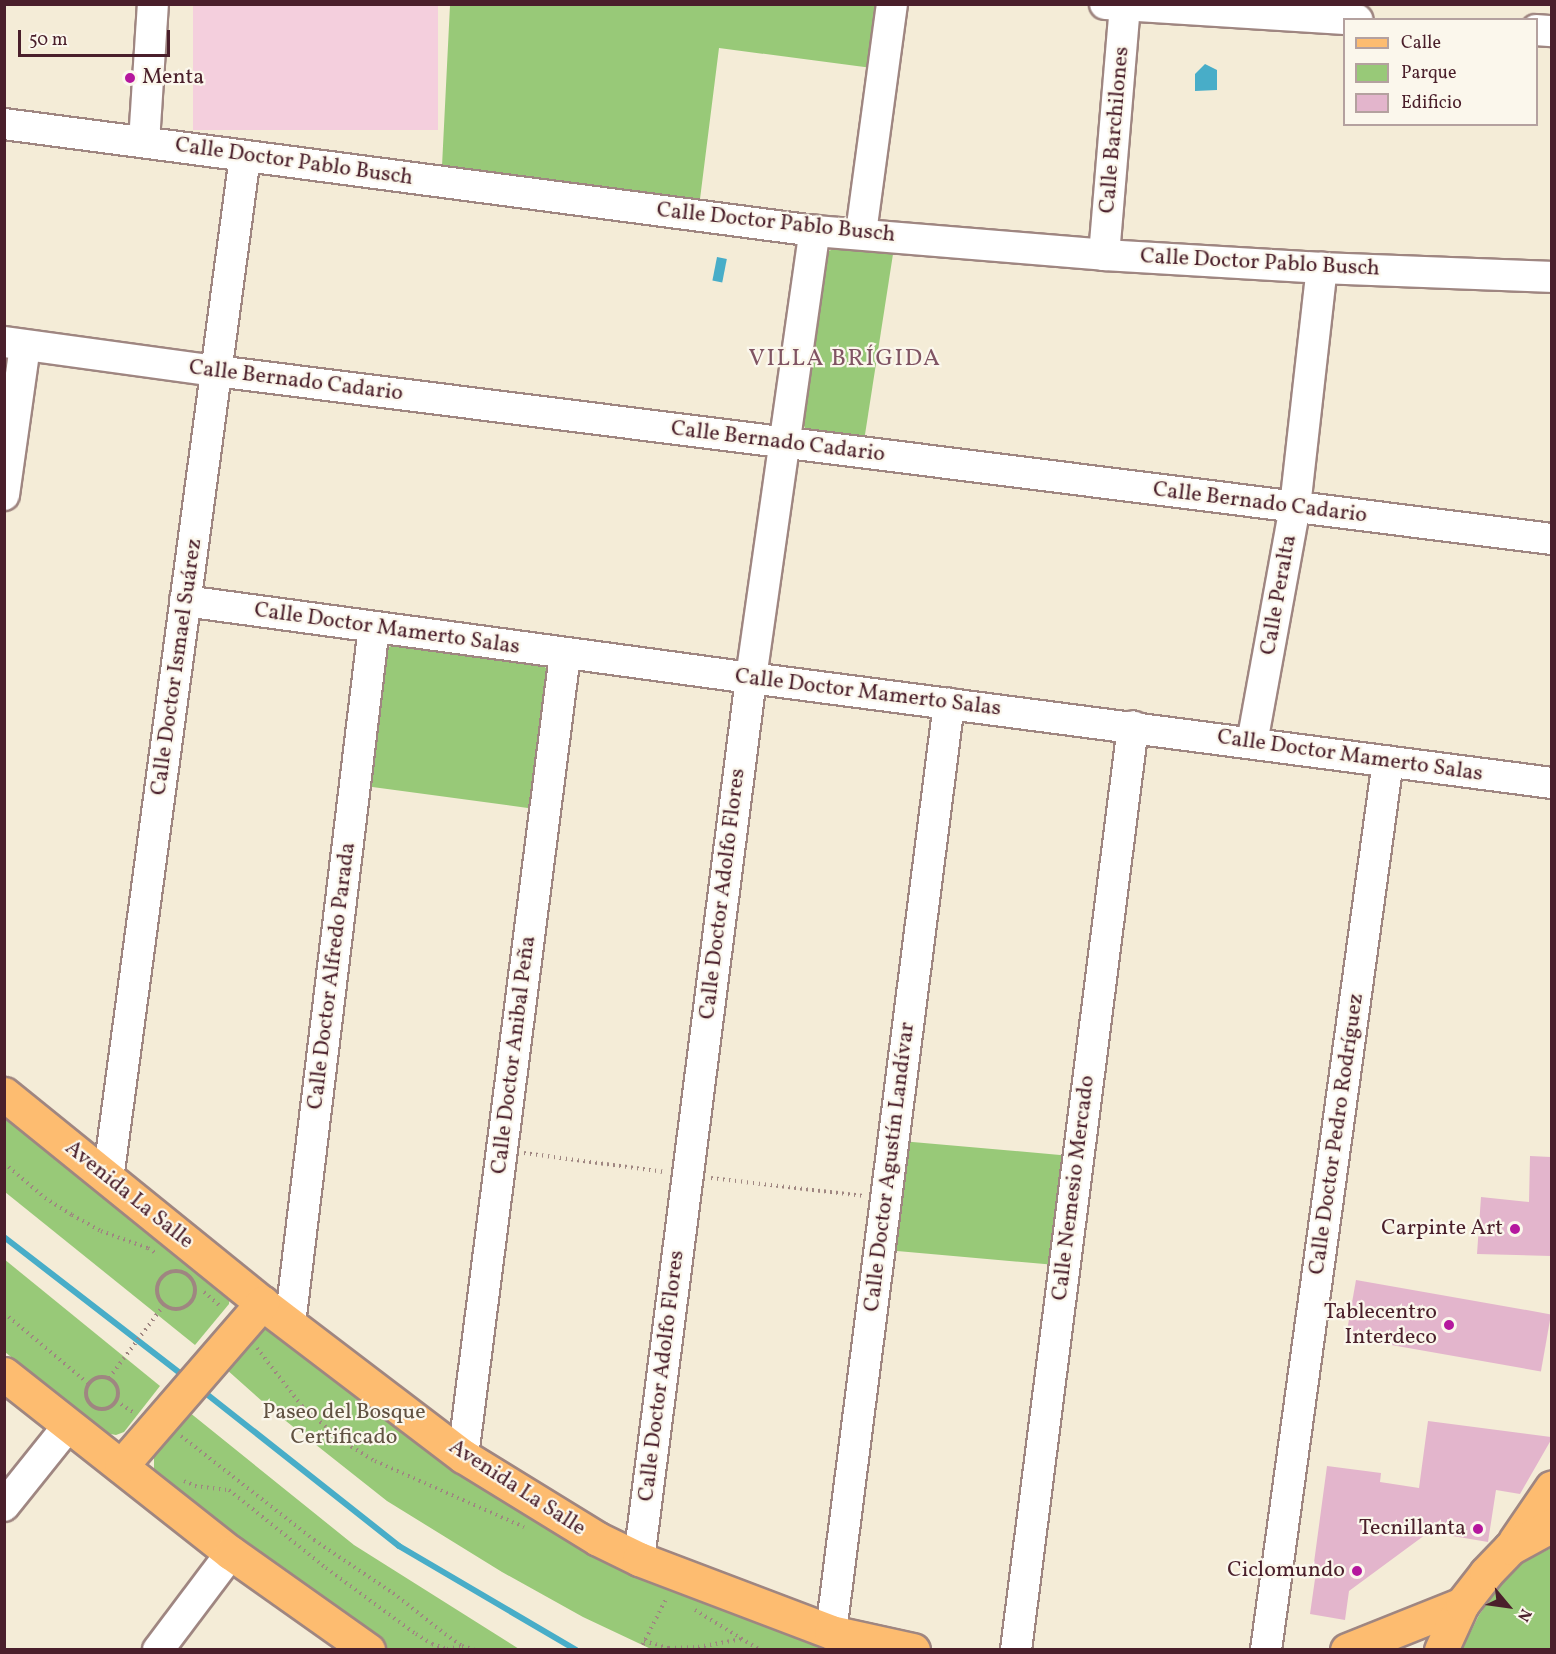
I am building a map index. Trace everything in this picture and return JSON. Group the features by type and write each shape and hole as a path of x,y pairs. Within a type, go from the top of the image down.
{"main road":[{"name":"Avenida La Salle","path":"4,1094 262,1303 463,1456 598,1539 639,1559 670,1591 831,1632 913,1650"},
{"path":"121,1466 262,1303"},
{"path":"4,1374 231,1553 368,1650"},
{"path":"1441,1650 1462,1604 1510,1548 1551,1487"},
{"path":"1510,1548 1551,1525"},
{"path":"1347,1650 1462,1604"}],"street":[{"path":"144,142 153,4"},
{"path":"861,232 892,4"},
{"path":"1118,5 1343,19"},
{"name":"Calle Barchilones","path":"1104,255 1118,5"},
{"name":"Calle Doctor Pablo Busch","path":"4,124 814,231 861,232 1104,255 1322,268 1551,277"},
{"name":"Calle Doctor Ismael Suárez","path":"108,1179 245,156"},
{"name":"Calle Doctor Adolfo Flores","path":"639,1559 751,678 814,231"},
{"name":"Calle Peralta","path":"1252,743 1295,507 1322,268"},
{"path":"4,495 15,344"},
{"name":"Calle Bernado Cadario","path":"15,344 1551,538"},
{"name":"Calle Doctor Mamerto Salas","path":"185,601 565,654 1133,726 1551,783"},
{"name":"Calle Doctor Alfredo Parada","path":"290,1324 374,627"},
{"name":"Calle Doctor Anibal Peña","path":"463,1456 565,654"},
{"name":"Calle Doctor Agustín Landívar","path":"831,1632 949,703"},
{"name":"Calle Nemesio Mercado","path":"1016,1650 1133,726"},
{"name":"Calle Doctor Pedro Rodríguez","path":"1266,1650 1388,761"},
{"path":"4,1506 69,1425"},
{"path":"158,1650 231,1553"}],"path":[{"path":"4,1163 45,1198 72,1215 101,1231 148,1248 165,1260"},
{"path":"163,1306 178,1310 185,1307 195,1296 193,1281 173,1266"},
{"path":"163,1306 157,1293 161,1278 167,1274 182,1272"},
{"path":"109,1378 115,1367 163,1306"},
{"path":"4,1312 89,1384"},
{"path":"250,1341 302,1406 341,1440 375,1461 530,1529"},
{"path":"97,1377 109,1378 117,1386 119,1392 116,1401 105,1409 93,1407 86,1397 89,1384 97,1377"},
{"path":"116,1401 156,1424 314,1540 393,1593 462,1646 475,1650"},
{"path":"181,1480 195,1486 229,1490 326,1568 416,1634 432,1644 447,1649 462,1646"},
{"path":"640,1650 670,1591"},
{"path":"693,1609 760,1650"},
{"path":"644,1641 669,1648 699,1647 742,1639"}],"shaded area":[{"path":"193,5 438,5 438,130 193,130"}],"green space":[{"path":"450,5 879,5 872,68 719,48 700,199 442,166"},
{"path":"837,247 893,254 864,441 814,436 805,428 800,417 822,259 829,251"},
{"path":"401,640 535,660 546,668 552,677 535,809 365,786 381,657 389,647"},
{"path":"4,1111 230,1292 229,1304 195,1345 5,1192"},
{"path":"901,1141 1068,1156 1059,1265 891,1251"},
{"path":"4,1259 160,1386 124,1432 116,1435 105,1433 5,1352"},
{"name":"Paseo del Bosque Certificado","path":"261,1326 266,1326 426,1449 527,1517 646,1577 852,1649 653,1650 583,1617 502,1572 387,1501 272,1410 226,1369"},
{"name":"Paseo del Bosque Certificado","path":"189,1412 354,1545 519,1649 386,1649 366,1638 154,1473 154,1455"},
{"path":"1551,1548 1551,1649 1462,1649 1479,1615 1507,1575 1521,1563"}],"water":[{"path":"1205,64 1217,70 1217,90 1195,91 1195,74"},
{"path":"717,257 727,259 722,282 712,281"}],"building":[{"name":"Carpinte Art","path":"1530,1156 1551,1157 1551,1256 1477,1254 1481,1197 1529,1202"},
{"name":"Tablecentro Interdeco","path":"1356,1280 1551,1314 1541,1372 1346,1337"},
{"path":"1428,1421 1551,1437 1551,1440 1520,1494 1496,1490 1488,1542 1429,1532 1349,1591 1345,1620 1310,1614 1316,1572 1313,1570 1327,1466 1381,1473 1380,1482 1419,1488"}],"waterway":[{"path":"4,1237 184,1376"},
{"path":"199,1388 399,1546 576,1650"}],"place":[{"name":"Menta","path":"130,78"},
{"name":"Carpinte Art","path":"1515,1229"},
{"name":"Tablecentro Interdeco","path":"1449,1325"},
{"name":"Tecnillanta","path":"1478,1529"},
{"name":"Ciclomundo","path":"1357,1571"}],"district":[{"name":"VILLA BRÍGIDA","path":"845,360"}]}
